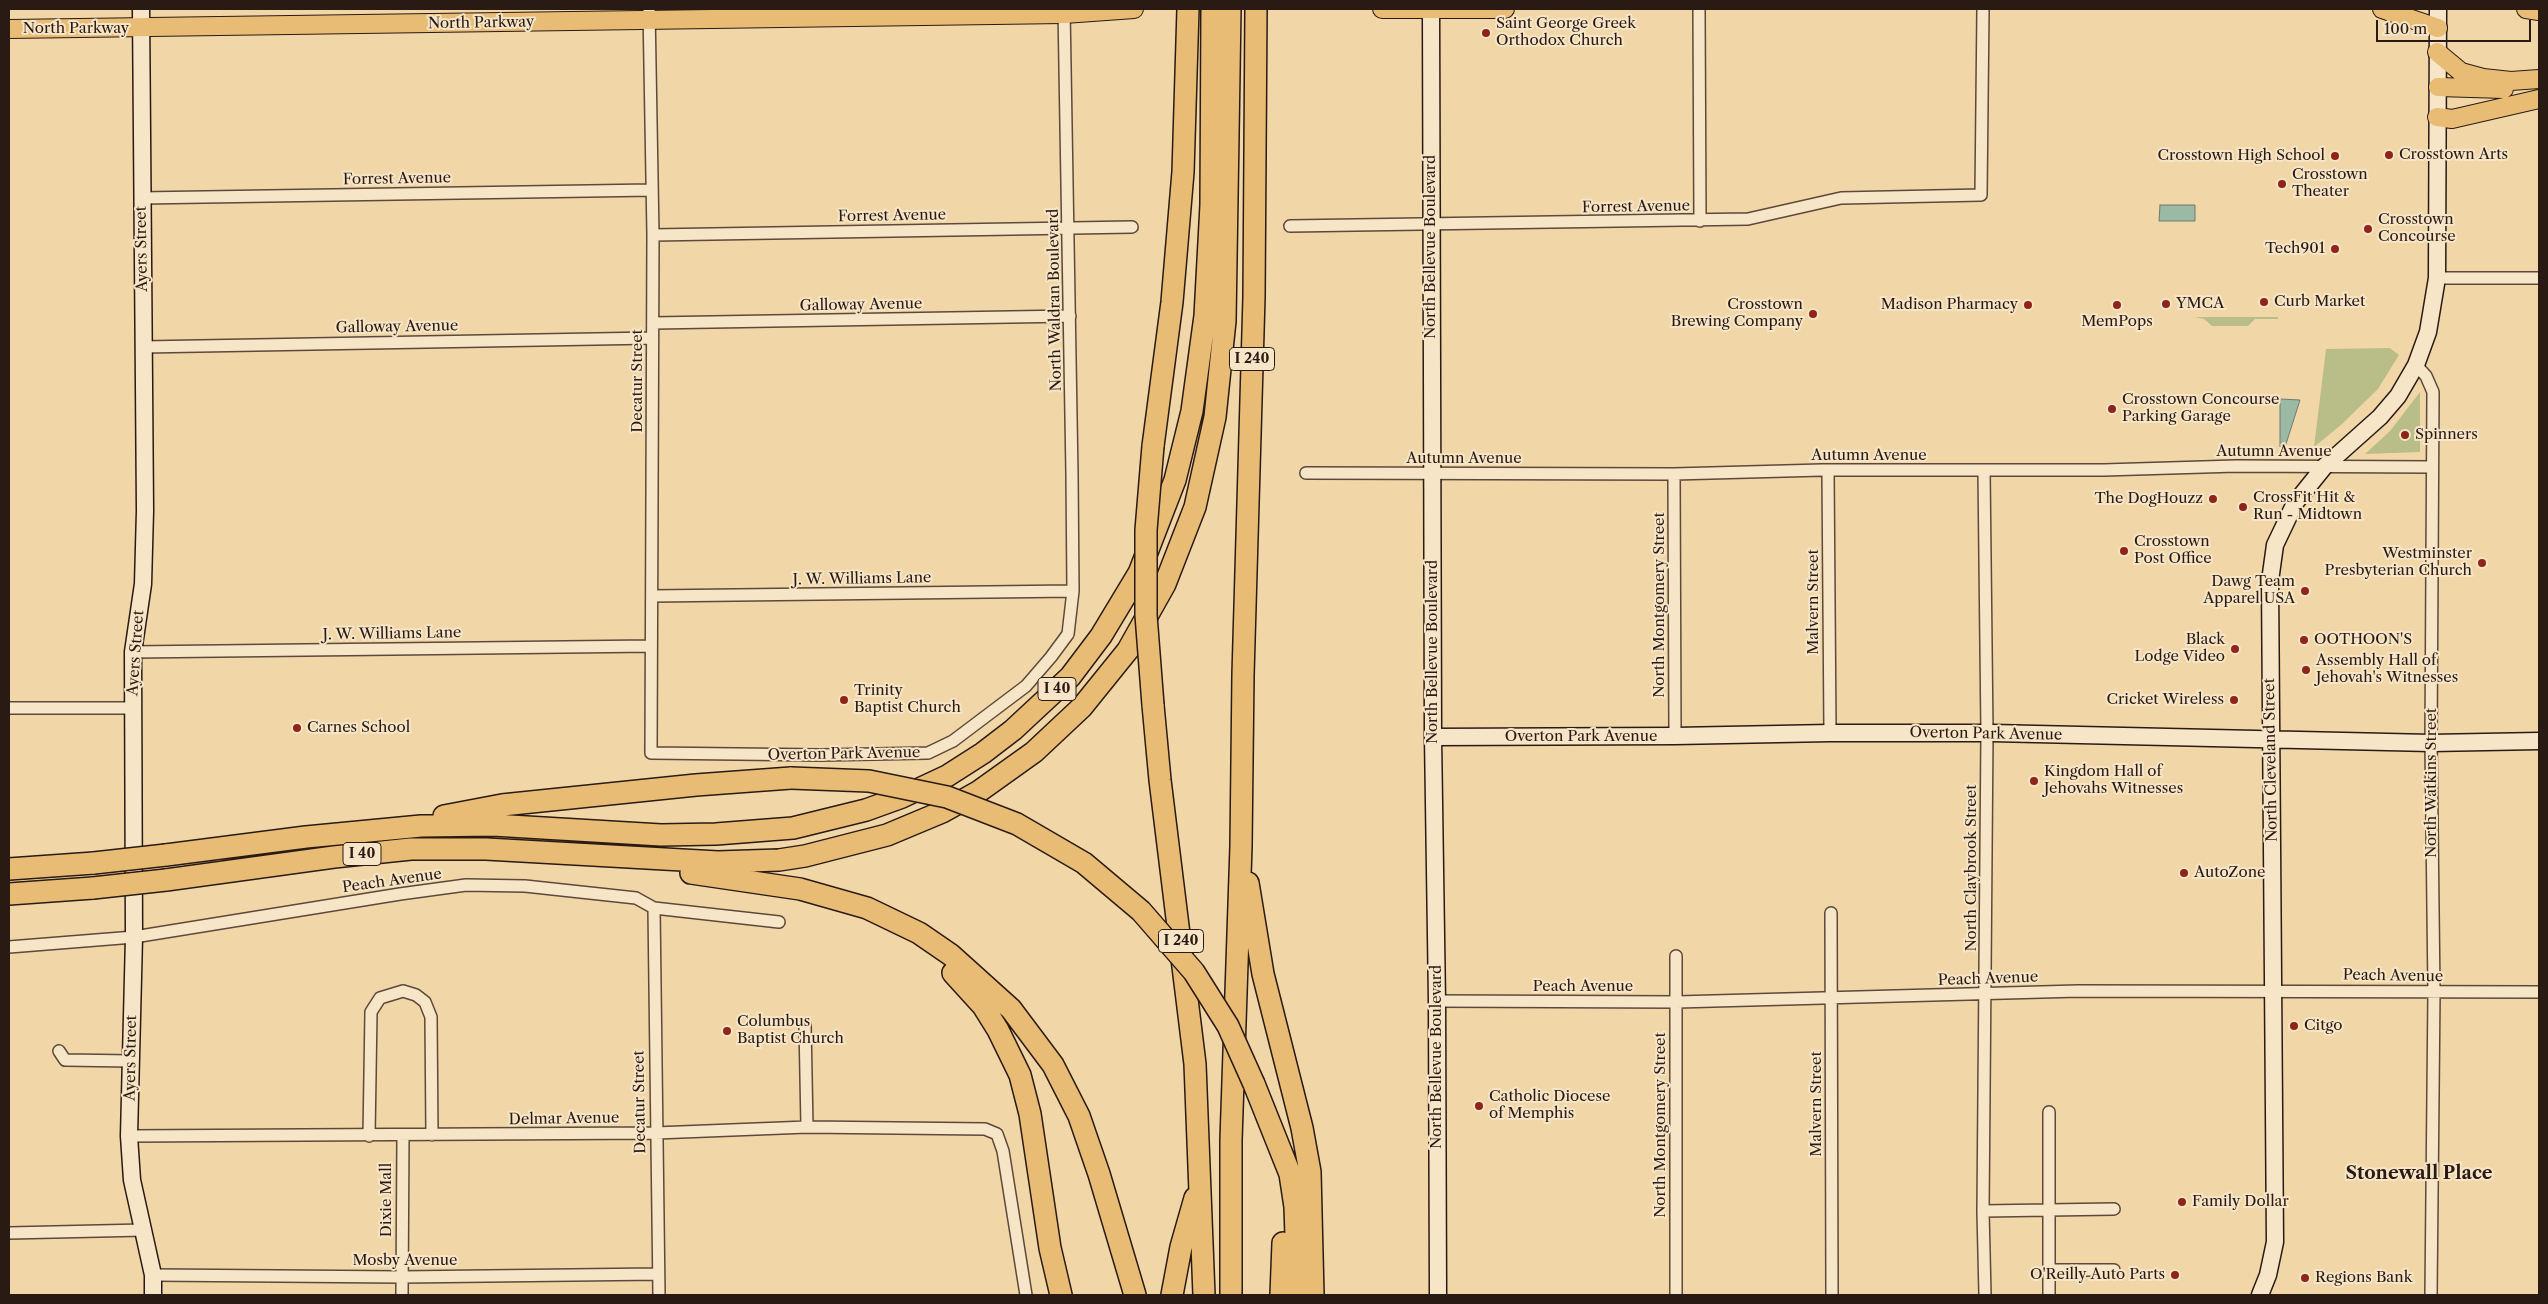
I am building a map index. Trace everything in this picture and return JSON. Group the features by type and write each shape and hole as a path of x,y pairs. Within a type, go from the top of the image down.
{"highway":[{"name":"I 240","path":"1188,9 1183,172 1172,302 1153,446 1146,530 1146,606 1160,780 1195,1064 1204,1295"},
{"name":"I 40","path":"9,869 166,855 381,829 493,826 680,835 793,828 866,810 902,797 947,776 983,753 1043,704 1080,663 1126,598 1166,509 1185,445 1199,368 1209,265 1212,9"},
{"name":"I 40","path":"9,894 166,880 334,857 411,849 486,849 559,852 688,862 746,862 806,856 862,843 942,812 1012,769 1056,733 1106,679 1128,650 1151,610 1179,551 1195,507 1215,417 1226,311 1230,9"},
{"name":"I 240","path":"1231,1295 1231,1140 1242,846 1244,646 1254,297 1256,9"},
{"path":"1256,42 1263,9"},
{"path":"381,829 502,805 791,778 869,781 947,798 1017,824 1084,863 1141,911 1194,972 1228,1026 1254,1084 1296,1216 1298,1295"},
{"path":"1242,846 1263,974 1302,1128 1310,1172 1313,1295"},
{"path":"559,852 800,889 867,908 919,933 951,955 1012,1009 1052,1065 1068,1092 1087,1136 1136,1295"},
{"path":"919,933 983,1006 998,1030 1020,1075 1030,1114 1049,1240 1062,1295"},
{"path":"1281,1295 1284,1175"},
{"path":"1172,1295 1181,1247 1200,1179"}],"main road":[{"name":"North Parkway","path":"9,29 140,28 649,14 1134,9"},
{"path":"1382,9 1505,9"},
{"path":"2382,9 2438,28"},
{"path":"2526,9 2539,11"},
{"path":"2437,52 2461,72 2483,78 2511,82 2539,79"},
{"path":"2438,87 2492,90 2520,88 2539,83"},
{"path":"2437,117 2452,119 2539,98"}],"street":[{"name":"Ayers Street","path":"141,9 141,198 145,511 143,584 133,652 134,937 129,1136 132,1180 153,1275 153,1295"},
{"path":"1698,9 1700,221"},
{"name":"Forrest Avenue","path":"1290,226 1748,219 1841,198 1981,195 1983,9"},
{"path":"2416,365 2428,332 2437,278 2438,9"},
{"name":"North Bellevue Boulevard","path":"1431,10 1433,737 1437,1001 1438,1295"},
{"name":"North Waldran Boulevard","path":"1064,11 1073,591"},
{"name":"Decatur Street","path":"649,14 653,234 651,753"},
{"name":"Forrest Avenue","path":"141,198 652,190"},
{"name":"Forrest Avenue","path":"653,234 1132,227"},
{"path":"2437,278 2539,278"},
{"name":"Galloway Avenue","path":"653,323 1070,316"},
{"name":"Galloway Avenue","path":"143,346 652,338"},
{"name":"North Cleveland Street","path":"2260,1295 2268,1276 2275,1242 2270,581 2275,545 2295,503 2324,467 2380,417 2398,396 2416,365"},
{"name":"North Watkins Street","path":"2416,365 2426,376 2433,392 2431,742 2434,992 2431,1295"},
{"name":"Autumn Avenue","path":"1306,473 1674,474 2236,466 2432,467"},
{"name":"Malvern Street","path":"1828,471 1830,732"},
{"name":"North Claybrook Street","path":"1984,471 1987,733 1983,1211 1985,1295"},
{"name":"North Montgomery Street","path":"1674,474 1675,736"},
{"name":"J. W. Williams Lane","path":"652,596 1073,591"},
{"name":"Overton Park Avenue","path":"651,753 821,755 928,753 953,741 1026,686 1052,658 1068,634 1073,591"},
{"name":"J. W. Williams Lane","path":"133,652 651,646"},
{"path":"9,708 133,708"},
{"name":"Overton Park Avenue","path":"1433,737 1675,736 1830,732 1987,733 2271,740 2539,741"},
{"name":"Peach Avenue","path":"9,947 134,937 400,894 466,886 525,886 636,898 654,908 779,922"},
{"name":"Decatur Street","path":"654,908 658,1295"},
{"name":"Malvern Street","path":"1831,913 1832,1295"},
{"name":"North Montgomery Street","path":"1676,956 1676,1295"},
{"name":"Peach Avenue","path":"1437,1001 1677,1002 1832,999 1986,993 2274,990 2539,992"},
{"path":"370,1136 371,1012 380,998 403,991 416,995 425,1002 431,1017 432,1135"},
{"path":"804,1025 807,1127"},
{"path":"59,1052 65,1060 131,1061"},
{"path":"2049,1112 2049,1295"},
{"name":"Delmar Avenue","path":"129,1136 403,1136 656,1133 772,1130 807,1127 985,1129 997,1134 1003,1150 1026,1295"},
{"name":"Dixie Mall","path":"402,1295 403,1136"},
{"path":"1983,1211 2114,1209"},
{"path":"9,1233 144,1230"},
{"path":"2049,1270 2114,1270"},
{"name":"Mosby Avenue","path":"153,1275 402,1277 658,1274"}],"green space":[{"path":"2195,317 2278,317 2278,319 2255,319 2248,326 2212,326 2204,319"},
{"path":"2390,348 2399,355 2378,389 2341,425 2314,447 2326,349"},
{"path":"2420,392 2420,452 2365,454 2390,431"}],"shaded area":[{"path":"2160,205 2195,205 2195,221 2159,221"},
{"path":"2280,399 2300,400 2285,447 2280,447"}],"place":[{"name":"Saint George Greek Orthodox Church","path":"1486,33"},
{"name":"Crosstown Arts","path":"2389,155"},
{"name":"Crosstown High School","path":"2335,156"},
{"name":"Crosstown Theater","path":"2282,184"},
{"name":"Crosstown Concourse","path":"2368,229"},
{"name":"Tech901","path":"2335,249"},
{"name":"Curb Market","path":"2264,302"},
{"name":"YMCA","path":"2166,304"},
{"name":"Madison Pharmacy","path":"2028,305"},
{"name":"MemPops","path":"2117,305"},
{"name":"Crosstown Brewing Company","path":"1813,314"},
{"name":"Crosstown Concourse Parking Garage","path":"2112,409"},
{"name":"Spinners","path":"2405,435"},
{"name":"The DogHouzz","path":"2213,499"},
{"name":"CrossFit Hit & Run - Midtown","path":"2243,507"},
{"name":"Crosstown Post Office","path":"2124,551"},
{"name":"Westminster Presbyterian Church","path":"2482,563"},
{"name":"Dawg Team Apparel USA","path":"2305,591"},
{"name":"OOTHOON'S","path":"2304,640"},
{"name":"Black Lodge Video","path":"2235,649"},
{"name":"Assembly Hall of Jehovah's Witnesses","path":"2306,670"},
{"name":"Trinity Baptist Church","path":"844,700"},
{"name":"Cricket Wireless","path":"2234,700"},
{"name":"Carnes School","path":"297,728"},
{"name":"Kingdom Hall of Jehovahs Witnesses","path":"2034,781"},
{"name":"AutoZone","path":"2184,873"},
{"name":"Citgo","path":"2294,1026"},
{"name":"Columbus Baptist Church","path":"727,1031"},
{"name":"Catholic Diocese of Memphis","path":"1479,1106"},
{"name":"Family Dollar","path":"2182,1202"},
{"name":"O'Reilly Auto Parts","path":"2175,1275"},
{"name":"Regions Bank","path":"2305,1278"}],"district":[{"name":"Stonewall Place","path":"2419,1174"}]}
